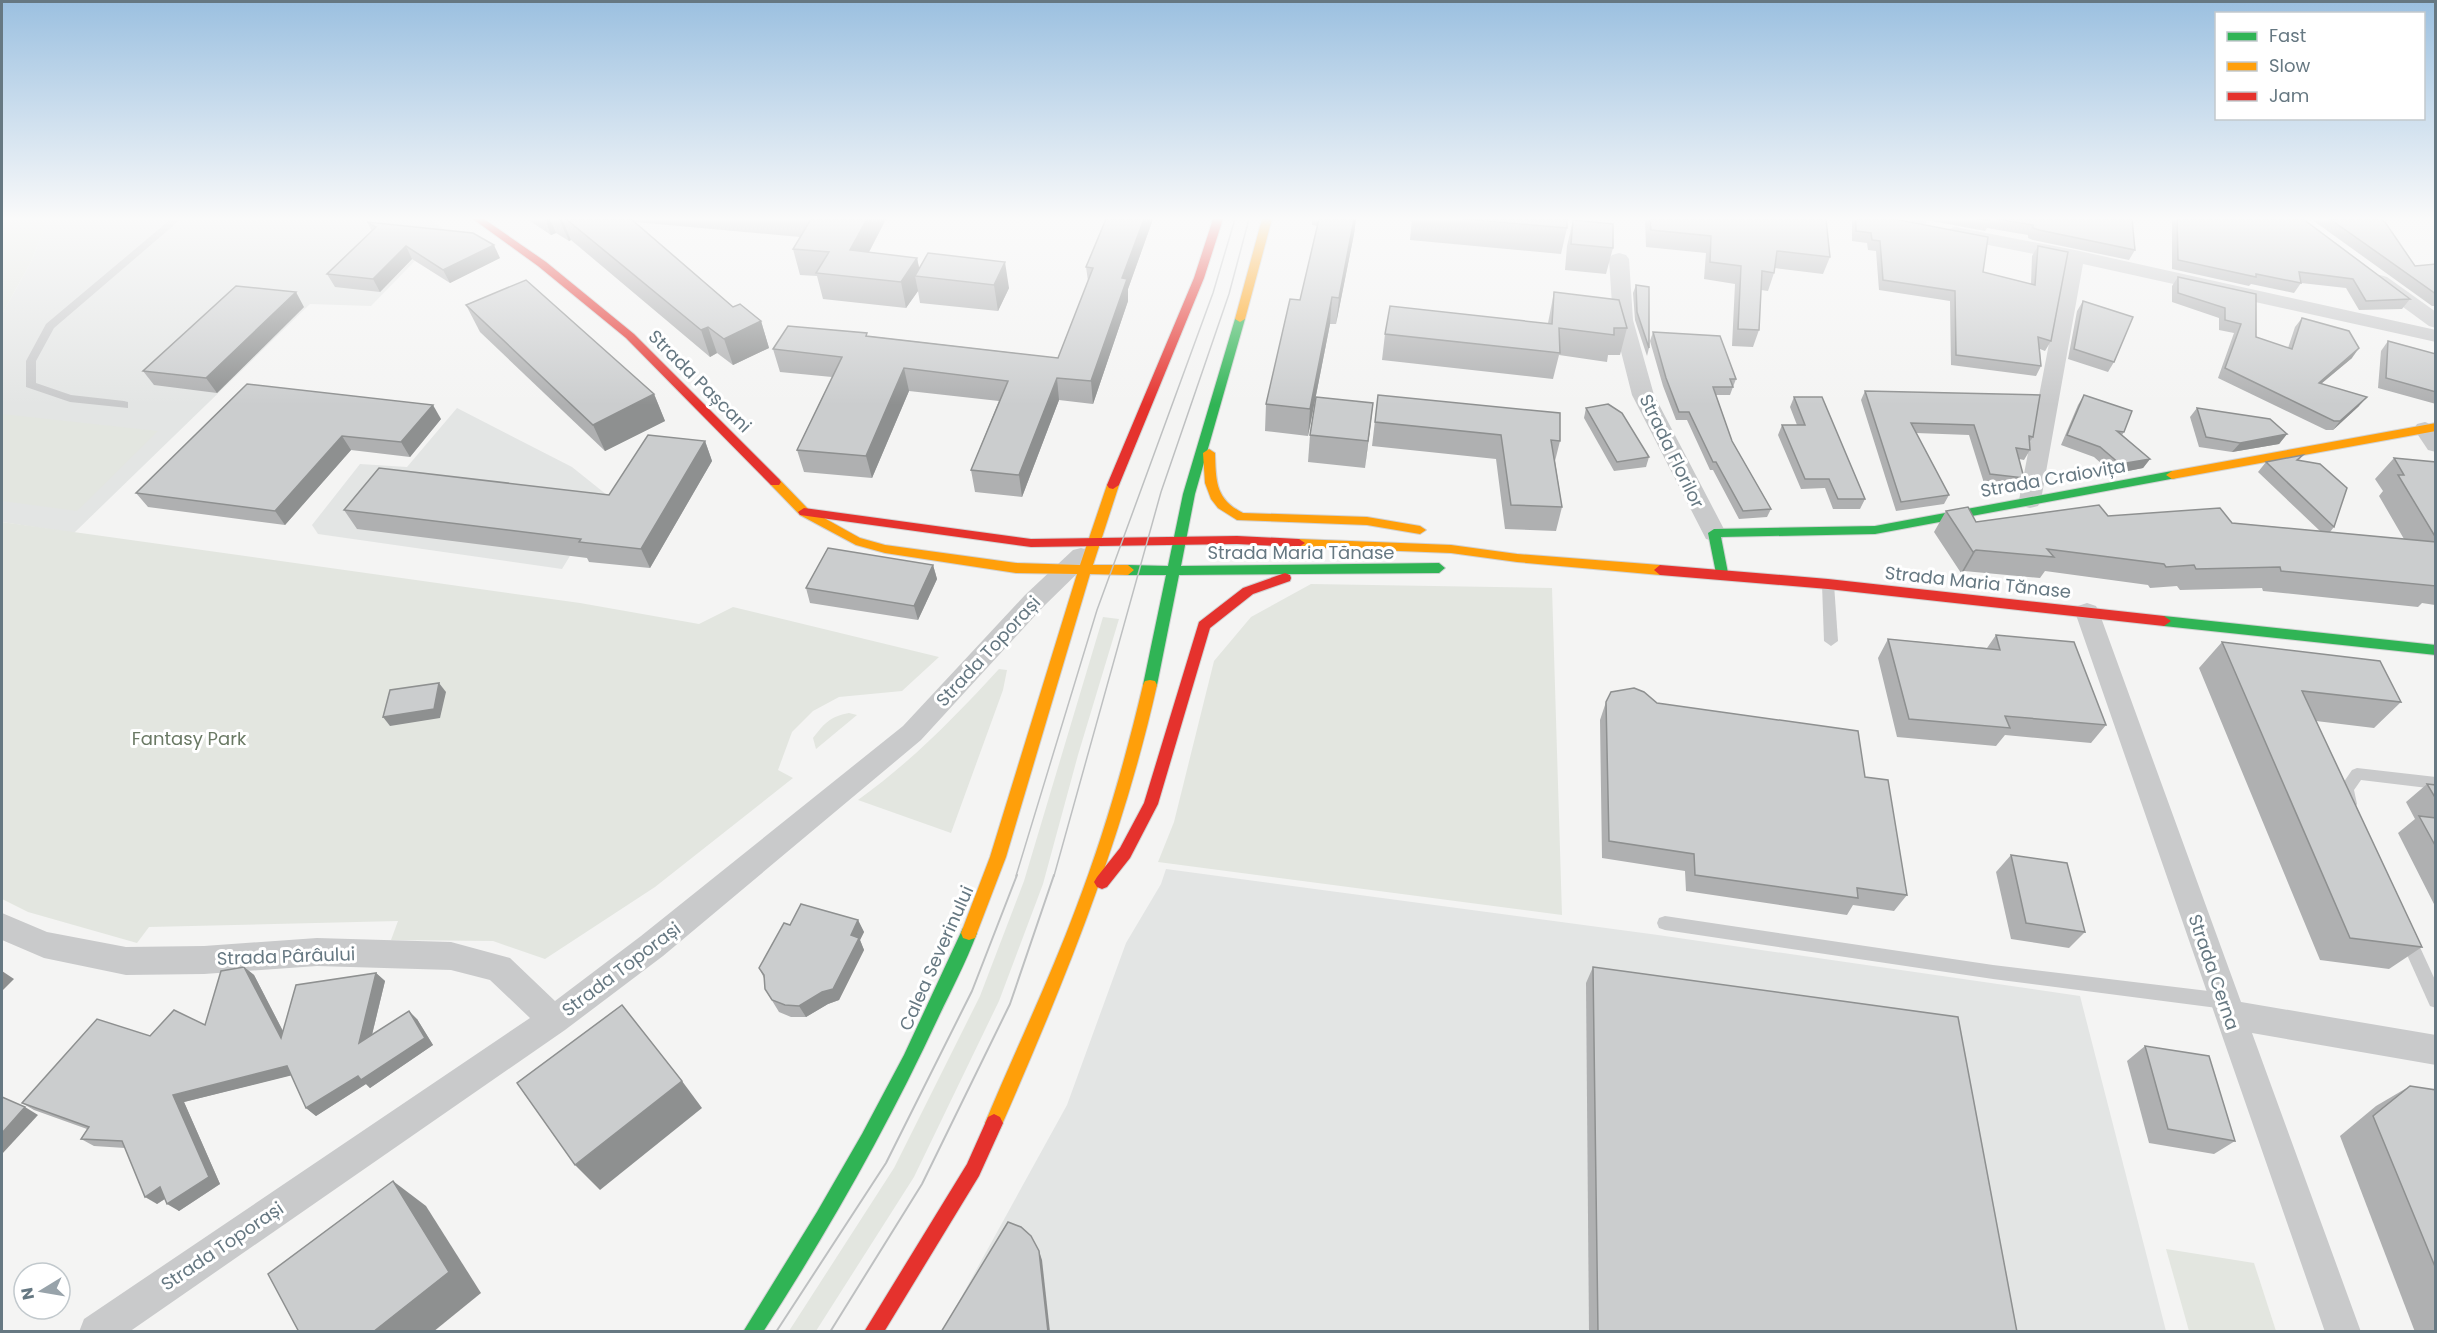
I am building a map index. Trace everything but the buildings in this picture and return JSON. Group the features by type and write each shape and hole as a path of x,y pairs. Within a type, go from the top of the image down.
{"main road":[{"name":"Strada Pașcani","path":"563,281 630,336 804,512 856,540 885,549 1016,568 1082,560"},
{"name":"Calea Severinului","path":"752,1332 786,1281 850,1172 911,1058 967,939 998,857 1082,560 1197,281"},
{"path":"873,1332 974,1170 1047,1005 1086,902 1138,745 1189,494 1208,435 1249,281"},
{"name":"Strada Craiovița","path":"1714,533 1875,530 2030,500 2432,433"},
{"path":"1208,435 1213,497 1227,513 1241,517 1367,521 1421,530 1517,558"},
{"path":"804,512 987,539 1031,543 1082,560"},
{"path":"1714,533 1722,573"},
{"name":"Strada Maria Tănase","path":"1082,560 1179,543 1257,541 1451,549 1517,558 1722,573 2436,650"},
{"name":"Strada Maria Tănase","path":"1082,560 1174,571 1459,567 1517,558"},
{"path":"1086,902 1125,853 1151,804 1204,626 1248,591 1283,579 1302,568"}],"street":[{"name":"Strada Florilor","path":"1620,281 1623,320 1643,394 1714,533"},
{"path":"2030,500 2070,281"},
{"path":"2189,281 2436,336"},
{"path":"2380,281 2436,322"},
{"name":"Strada Toporași","path":"97,1332 554,1020 652,946 912,733 1082,560"},
{"name":"Strada Cerna","path":"2087,612 2343,1332"},
{"name":"Strada Pârâului","path":"2,926 44,945 126,962 204,960 317,952 451,956 499,968 554,1020"},
{"path":"2227,1008 2436,1050"}],"lane":[{"path":"103,281 50,326 31,361 30,385 70,398 124,405"},
{"path":"1828,584 1831,641"},
{"path":"2353,817 2346,789 2357,774 2436,783"},
{"path":"1665,923 2227,1008"},
{"path":"2402,925 2436,1001"}],"shaded area":[{"path":"20,281 395,281 371,306 310,304 74,533 2,522 2,314"},
{"path":"457,408 572,467 607,495 562,569 318,534 312,525 360,464 407,467"},
{"path":"1166,869 1658,935 2080,996 2166,1331 942,1332 1067,1105 1126,943 1161,884"}],"green space":[{"path":"2,281 20,281 2,314"},
{"path":"2,414 158,431 77,511 2,501"},
{"name":"Fantasy Park","path":"2,522 580,603 699,624 733,607 939,657 902,691 839,697 813,711 792,732 778,770 793,778 655,887 545,959 493,941 391,940 398,921 149,927 137,943 28,912 2,899"},
{"path":"1311,584 1552,588 1562,915 1158,862 1174,822 1214,661 1251,617"},
{"path":"1103,617 1119,619 1078,755 1043,884 999,1001 914,1177 816,1331 789,1331 894,1168 980,996 1024,881"},
{"path":"999,669 1007,670 1003,690 951,833 858,800 932,738"},
{"path":"849,713 857,715 816,749 813,738 821,728 828,721"},
{"path":"2166,1249 2254,1263 2276,1331 2189,1331"}],"tram line":[{"path":"1016,876 1097,610 1217,281"},
{"path":"1054,876 1161,492 1232,281"},
{"path":"776,1332 886,1163 972,991 1017,875"},
{"path":"830,1332 922,1184 1010,1004 1054,875"}],"traffic: fast":[{"path":"1150,685 1189,494 1240,319"},
{"path":"1722,573 1714,533 1875,530 2172,475"},
{"path":"1128,570 1439,568"},
{"path":"2164,621 2436,650"},
{"path":"752,1332 824,1218 868,1140 955,966 969,933"}],"traffic: slow":[{"path":"1240,319 1250,281"},
{"path":"2172,475 2436,427"},
{"path":"1209,453 1213,491 1222,505 1241,517 1367,521 1420,530"},
{"path":"775,482 804,512 856,541 885,549 1016,568 1128,570"},
{"path":"969,933 998,857 1085,569 1113,485"},
{"path":"1299,543 1451,549 1517,558 1660,570"},
{"path":"994,1123 1063,963 1104,853 1137,742 1150,685"}],"traffic: jam":[{"path":"563,281 630,336 775,482"},
{"path":"1113,485 1198,281"},
{"path":"804,512 1031,543 1237,540 1299,543"},
{"path":"1660,570 1828,584 2164,621"},
{"path":"1102,882 1125,853 1151,804 1204,625 1248,591 1285,578"},
{"path":"873,1332 973,1170 994,1123"}]}
